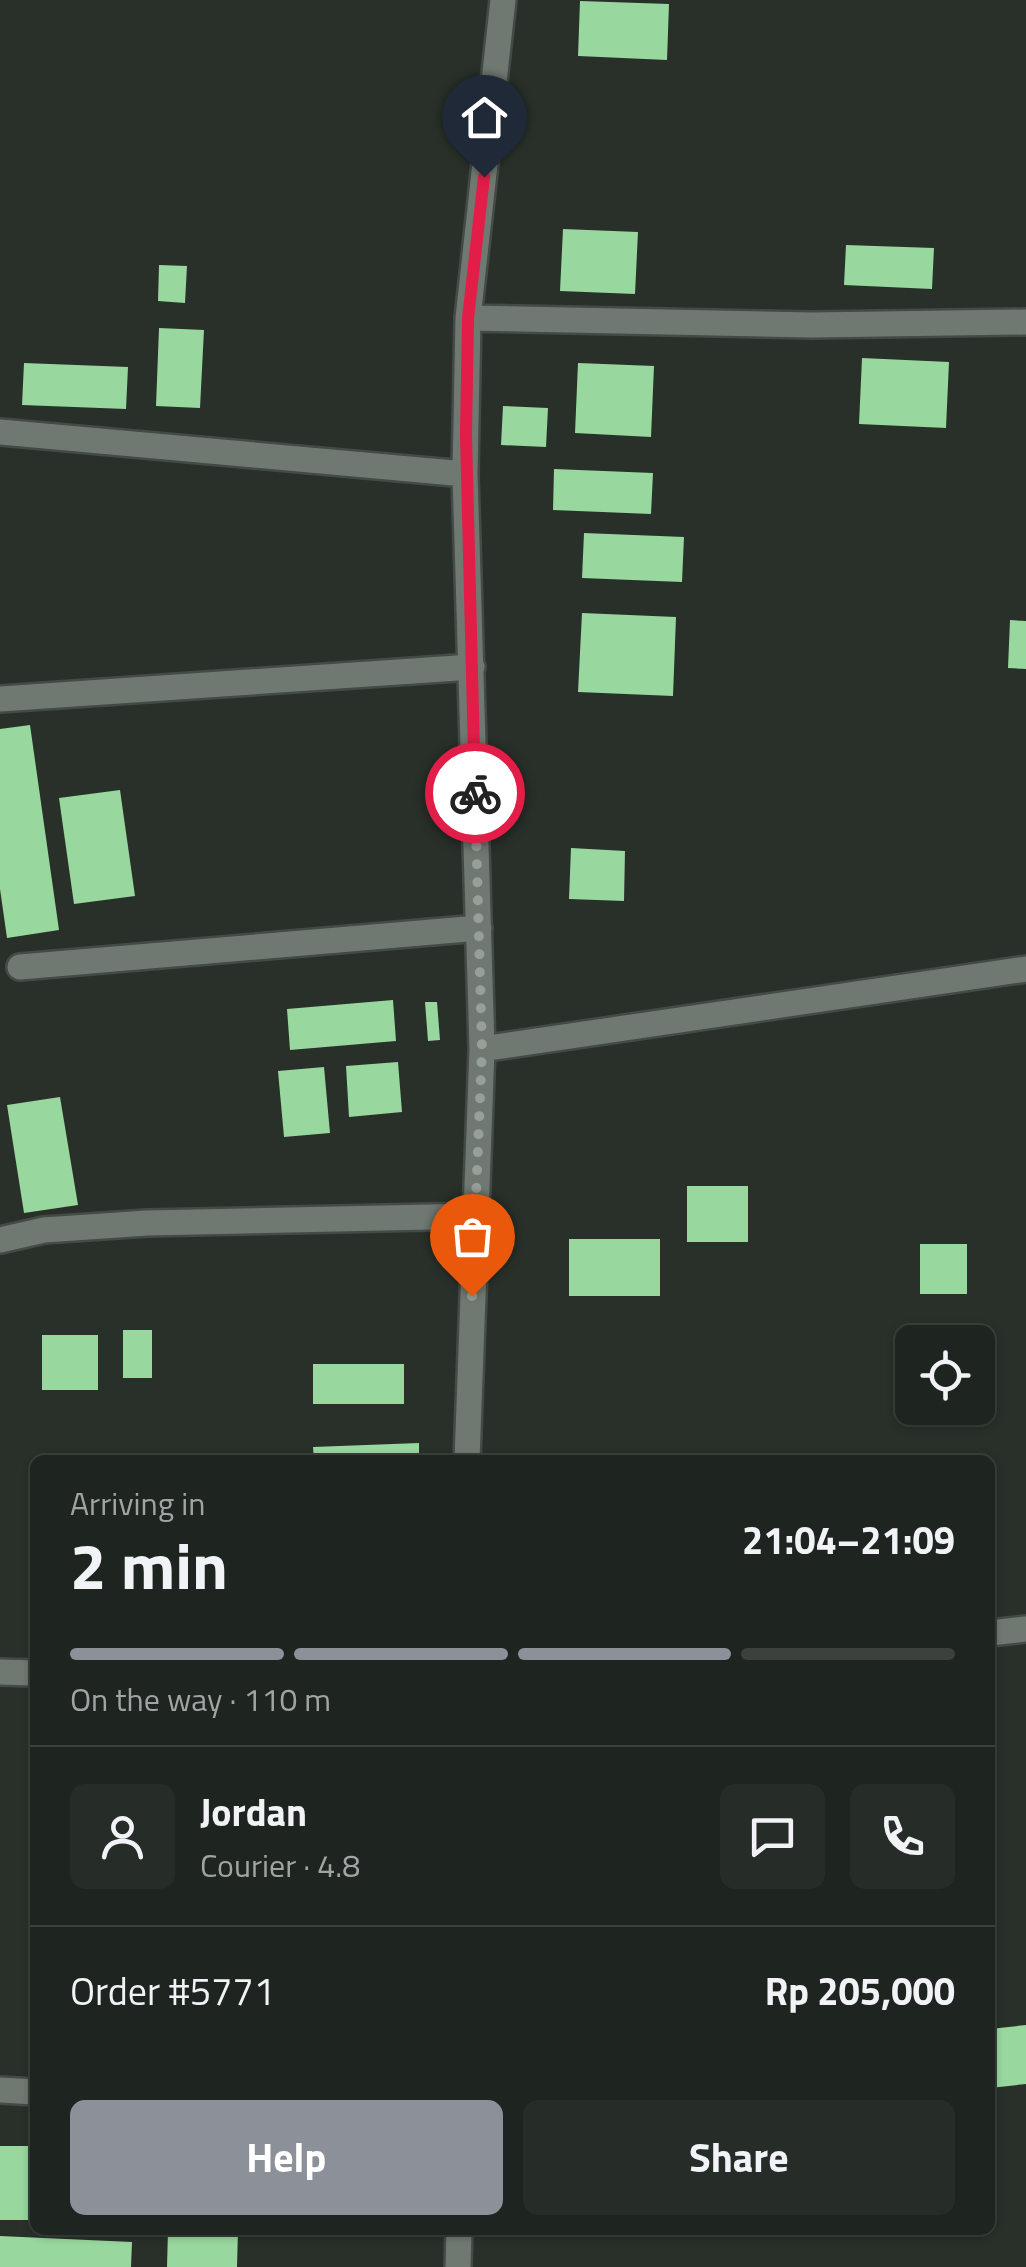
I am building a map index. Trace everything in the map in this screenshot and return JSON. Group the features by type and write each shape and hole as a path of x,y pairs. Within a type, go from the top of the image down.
{"street":[{"path":"467,1455 482,1049 465,474 468,318 503,0"},
{"path":"468,318 812,325 1026,322"},
{"path":"0,432 465,474"},
{"path":"0,698 472,667"},
{"path":"20,966 479,928"},
{"path":"482,1049 1026,968"},
{"path":"0,1240 44,1230 147,1222 477,1216"},
{"path":"995,1632 1026,1629"},
{"path":"0,1672 30,1673"},
{"path":"0,2090 30,2092"},
{"path":"458,2267 459,2235"}],"building":[{"path":"580,1 669,4 667,60 578,56"},
{"path":"563,229 638,232 635,294 560,291"},
{"path":"846,245 934,248 932,289 844,285"},
{"path":"159,265 187,266 185,303 158,301"},
{"path":"159,328 204,330 200,408 156,406"},
{"path":"862,358 949,362 946,428 859,424"},
{"path":"24,363 128,367 126,409 22,405"},
{"path":"578,363 654,366 651,437 575,433"},
{"path":"503,406 548,408 546,447 501,445"},
{"path":"554,469 653,473 651,514 553,510"},
{"path":"584,533 684,537 682,582 582,578"},
{"path":"582,613 676,617 673,696 578,692"},
{"path":"1010,620 1026,621 1026,669 1008,668"},
{"path":"30,725 59,930 7,938 0,889 0,729"},
{"path":"120,790 135,896 74,904 59,798"},
{"path":"571,848 625,851 624,901 569,899"},
{"path":"393,1000 396,1041 290,1050 287,1009"},
{"path":"425,1002 437,1002 440,1040 428,1041"},
{"path":"398,1062 402,1112 349,1117 346,1066"},
{"path":"324,1067 330,1133 284,1137 278,1071"},
{"path":"60,1097 78,1205 24,1213 7,1105"},
{"path":"687,1186 748,1186 748,1242 687,1242"},
{"path":"569,1239 660,1239 660,1296 569,1296"},
{"path":"920,1244 967,1244 967,1294 920,1294"},
{"path":"123,1330 152,1330 152,1378 123,1378"},
{"path":"42,1335 98,1335 98,1390 42,1390"},
{"path":"313,1364 404,1364 404,1404 313,1404"},
{"path":"419,1443 419,1455 314,1455 313,1447"},
{"path":"1026,2025 1026,2084 995,2087 995,2028"},
{"path":"0,2146 30,2146 30,2220 0,2220"},
{"path":"168,2235 238,2235 237,2267 167,2267"},
{"path":"0,2236 132,2242 131,2267 0,2267"}],"way so far":[{"path":"472,1296 482,1049 475,793"}],"route":[{"path":"475,793 465,474 468,318 484,177"}]}
